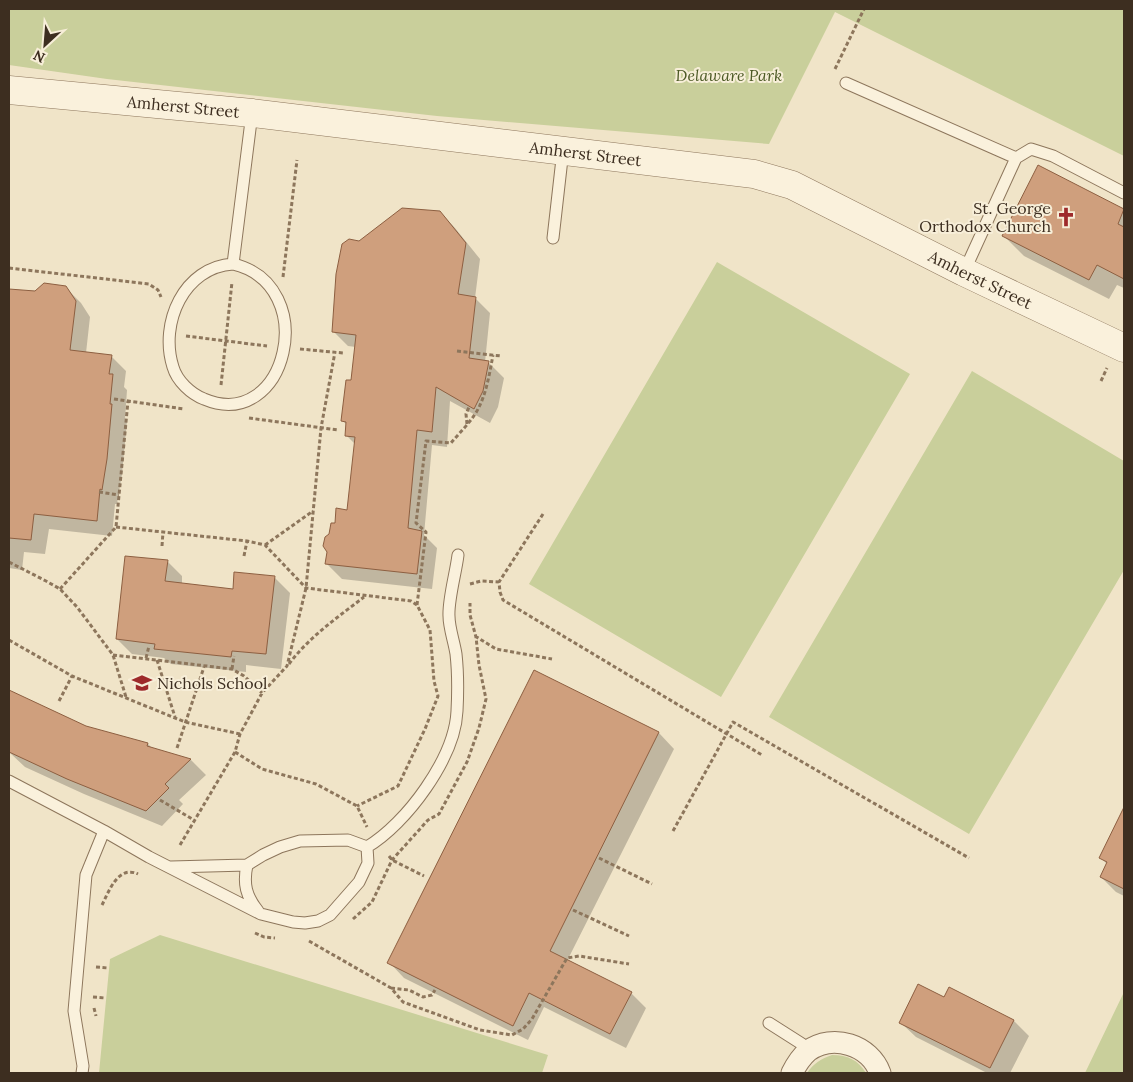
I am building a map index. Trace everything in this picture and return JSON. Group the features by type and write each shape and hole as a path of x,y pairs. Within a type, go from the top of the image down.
{"street":[{"name":"Amherst Street","path":"9,90 252,113 754,174 792,186 964,272 1124,348"},
{"path":"792,1073 798,1062 808,1051 820,1045 834,1042 847,1043 860,1049 870,1057 880,1073"}],"lane":[{"path":"846,83 1016,158"},
{"path":"233,264 252,113"},
{"path":"964,272 1016,158 1031,149 1046,154 1124,193"},
{"path":"553,238 563,150"},
{"path":"233,264 252,270 270,284 284,316 285,336 281,360 270,383 261,392 241,403 219,404 198,397 186,387 174,372 171,359 171,327 174,312 182,294 195,280 216,268 233,264"},
{"path":"367,848 389,830 422,794 432,781 448,749 457,713 456,654 449,616 458,555"},
{"path":"9,781 260,914 293,922 318,921 330,915 359,882 368,863 367,848"},
{"path":"82,1073 83,1066 74,1011 86,875 104,831"},
{"path":"169,867 247,866 263,855 300,841 348,840 367,848"},
{"path":"247,866 245,877 247,895 260,914"},
{"path":"768,1023 802,1044 808,1051"}],"path":[{"path":"846,46 864,9"},
{"path":"9,268 148,284 158,290 163,303"},
{"path":"220,393 232,279"},
{"path":"181,335 272,346"},
{"path":"309,350 343,353"},
{"path":"457,351 501,356"},
{"path":"287,666 306,588 321,428 336,352"},
{"path":"416,522 426,441 451,443 473,417 480,405 493,355"},
{"path":"1101,381 1104,374"},
{"path":"60,589 116,527 128,401"},
{"path":"467,424 466,414 469,407"},
{"path":"296,424 338,430"},
{"path":"99,492 119,494"},
{"path":"265,545 313,511"},
{"path":"543,514 499,582 503,600 762,755"},
{"path":"412,522 416,522 426,532 417,605"},
{"path":"116,527 247,541 265,545 306,588 411,601 417,605 430,630 434,681 438,696 425,729 398,786 357,806"},
{"path":"162,546 163,532"},
{"path":"244,556 247,541"},
{"path":"9,562 60,589 77,607 112,655 126,698"},
{"path":"470,584 481,581 499,582"},
{"path":"180,845 235,752 240,734 262,693 302,648 365,596"},
{"path":"470,635 496,649 552,659"},
{"path":"9,640 72,676 175,718 240,734"},
{"path":"146,658 149,646"},
{"path":"112,655 232,670 244,676 262,693"},
{"path":"232,670 234,656"},
{"path":"157,660 175,718"},
{"path":"177,748 204,667"},
{"path":"59,701 72,676"},
{"path":"673,832 733,722 969,858"},
{"path":"235,752 262,769 316,784 357,806 367,827"},
{"path":"160,800 194,820"},
{"path":"389,856 392,860 424,876"},
{"path":"600,858 652,884"},
{"path":"573,910 630,936"},
{"path":"309,940 391,988 403,1002 480,1030 512,1035 532,1019 567,958 579,956 629,964"},
{"path":"96,967 108,968"},
{"path":"391,988 409,990 423,997 432,995 435,990"},
{"path":"93,997 105,998"}],"green space":[{"name":"Delaware Park","path":"9,9 1124,9 1124,156 835,12 769,144 437,116 107,79 9,65"},
{"path":"717,262 910,374 721,697 529,584"},
{"path":"972,371 1124,461 1124,570 969,834 769,717"},
{"path":"160,935 548,1055 542,1073 99,1073 110,959"},
{"path":"1124,992 1124,1073 1085,1073"},
{"path":"832,1055 852,1059 866,1073 807,1073 818,1062"}],"building":[{"name":"St. George Orthodox Church","path":"1038,165 1124,209 1118,224 1124,227 1124,279 1097,265 1089,280 1002,236"},
{"path":"402,208 440,211 466,243 458,294 476,297 469,358 489,361 483,391 474,409 436,387 432,432 417,430 408,528 422,531 417,574 325,564 327,552 323,546 325,537 329,534 331,523 335,523 336,508 347,510 355,437 345,436 346,422 341,421 346,380 351,380 356,335 332,332 336,274 342,244 349,239 359,241"},
{"path":"44,283 66,286 76,301 70,350 112,355 109,374 113,374 110,404 112,404 107,459 102,490 100,489 97,521 34,514 31,540 9,538 9,289 35,291"},
{"path":"125,556 168,560 165,581 233,589 234,572 275,576 266,654 232,651 231,657 154,649 155,644 116,639"},
{"path":"534,670 659,732 550,951 632,992 610,1034 529,993 513,1026 387,963"},
{"path":"9,690 86,726 148,743 147,746 191,759 165,784 169,788 146,811 67,779 9,752"},
{"path":"1124,807 1124,889 1100,877 1107,862 1099,858"},
{"path":"918,984 944,997 949,987 1014,1020 990,1068 899,1023"}],"place":[{"name":"St. George Orthodox Church","path":"1066,217"},
{"name":"Nichols School","path":"142,683"}]}
